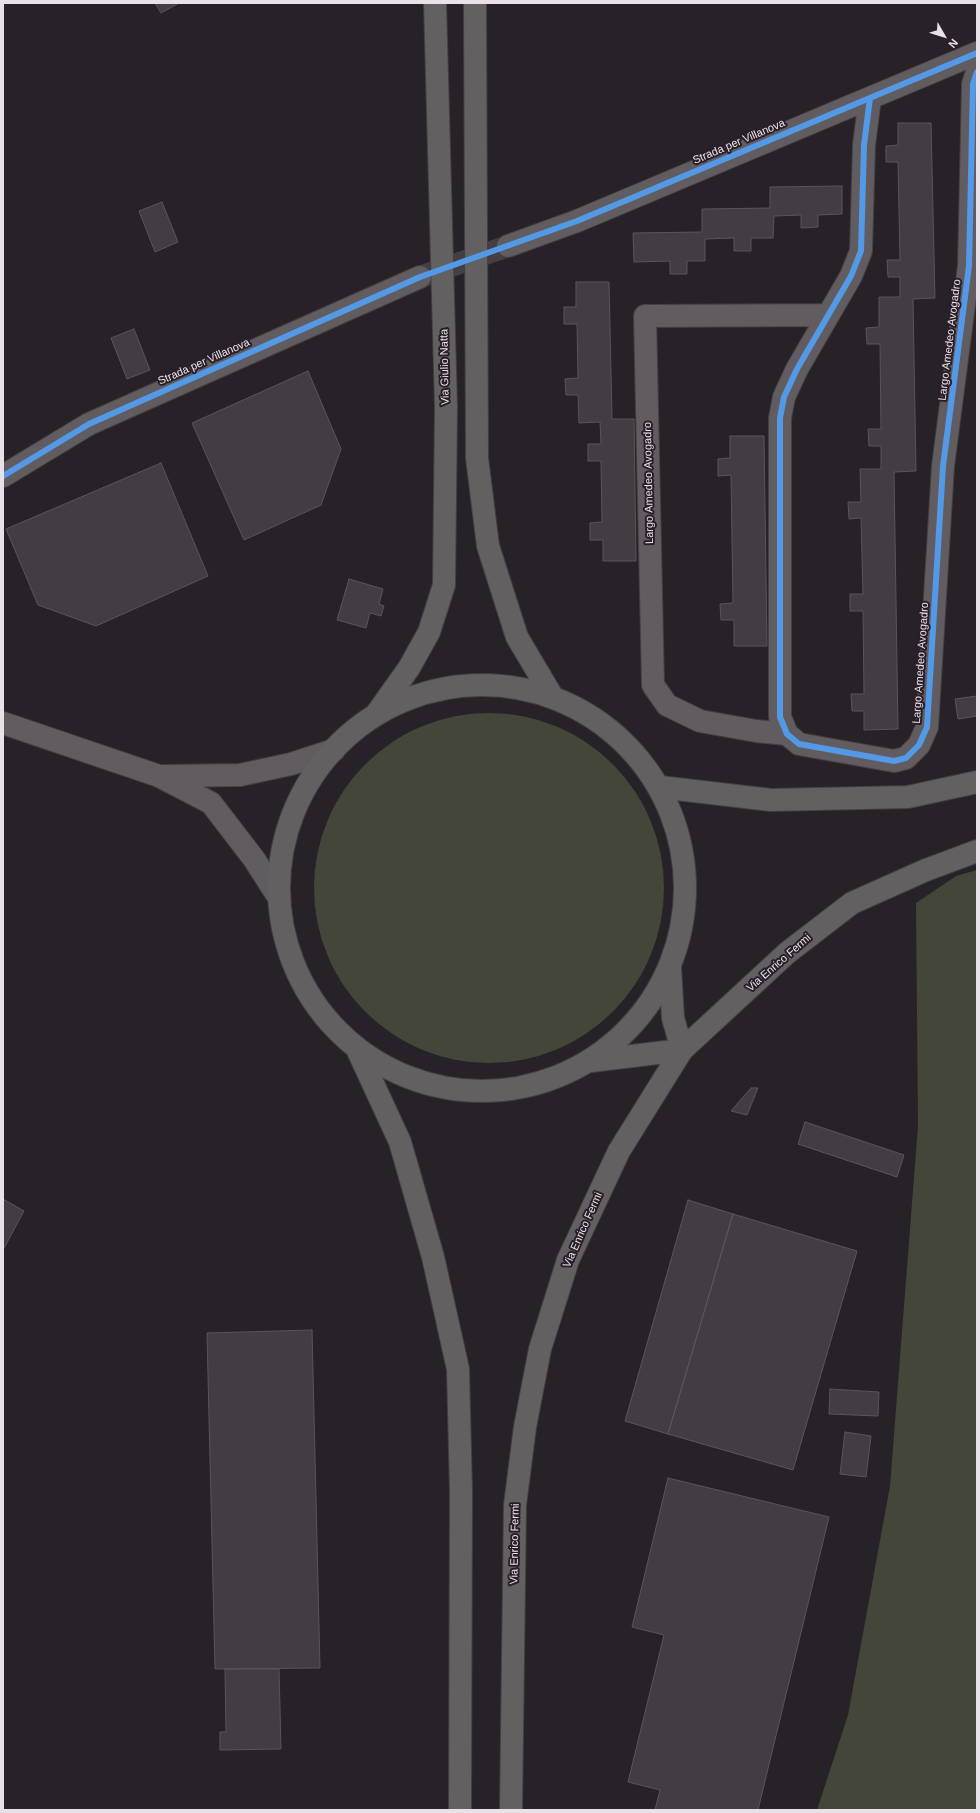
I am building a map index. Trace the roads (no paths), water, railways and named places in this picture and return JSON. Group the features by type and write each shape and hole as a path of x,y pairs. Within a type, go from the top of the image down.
{"main road":[{"name":"Via Giulio Natta","path":"377,713 409,668 429,632 444,586 446,407 435,3"},
{"path":"475,3 477,458 491,553 517,637 552,696"},
{"path":"591,1061 638,1020 670,967 685,907 682,845 660,787 631,748 595,717 552,696 492,684 433,690 377,713 324,759 290,819 278,882 286,946 313,1005 358,1051 412,1081 473,1093 534,1086 591,1061 682,1050 673,1018 670,967"},
{"path":"660,787 771,800 908,797 977,782"},
{"name":"Via Enrico Fermi","path":"511,1810 514,1505 525,1427 540,1349 568,1260 619,1151 682,1050 787,953 852,903 926,870 977,851"},
{"path":"358,1051 400,1142 433,1257 458,1369 461,1492 460,1810"}],"street":[{"name":"Strada per Villanova","path":"508,246 585,218 977,53"},
{"name":"Largo Amedeo Avogadro","path":"828,315 645,316 653,685 667,705 700,720 756,731 786,734 799,744 894,761 906,758 919,745 927,727 943,466 969,266 972,84 977,72"},
{"path":"786,734 780,717 780,418 784,397 797,368 851,276 861,251 864,145 870,98"},
{"name":"Strada per Villanova","path":"3,476 89,424 420,277"},
{"path":"3,723 159,776 211,803 254,858 280,898"},
{"path":"159,776 240,775 291,764 334,750"}],"tunnel":[{"path":"420,277 508,246"}]}
